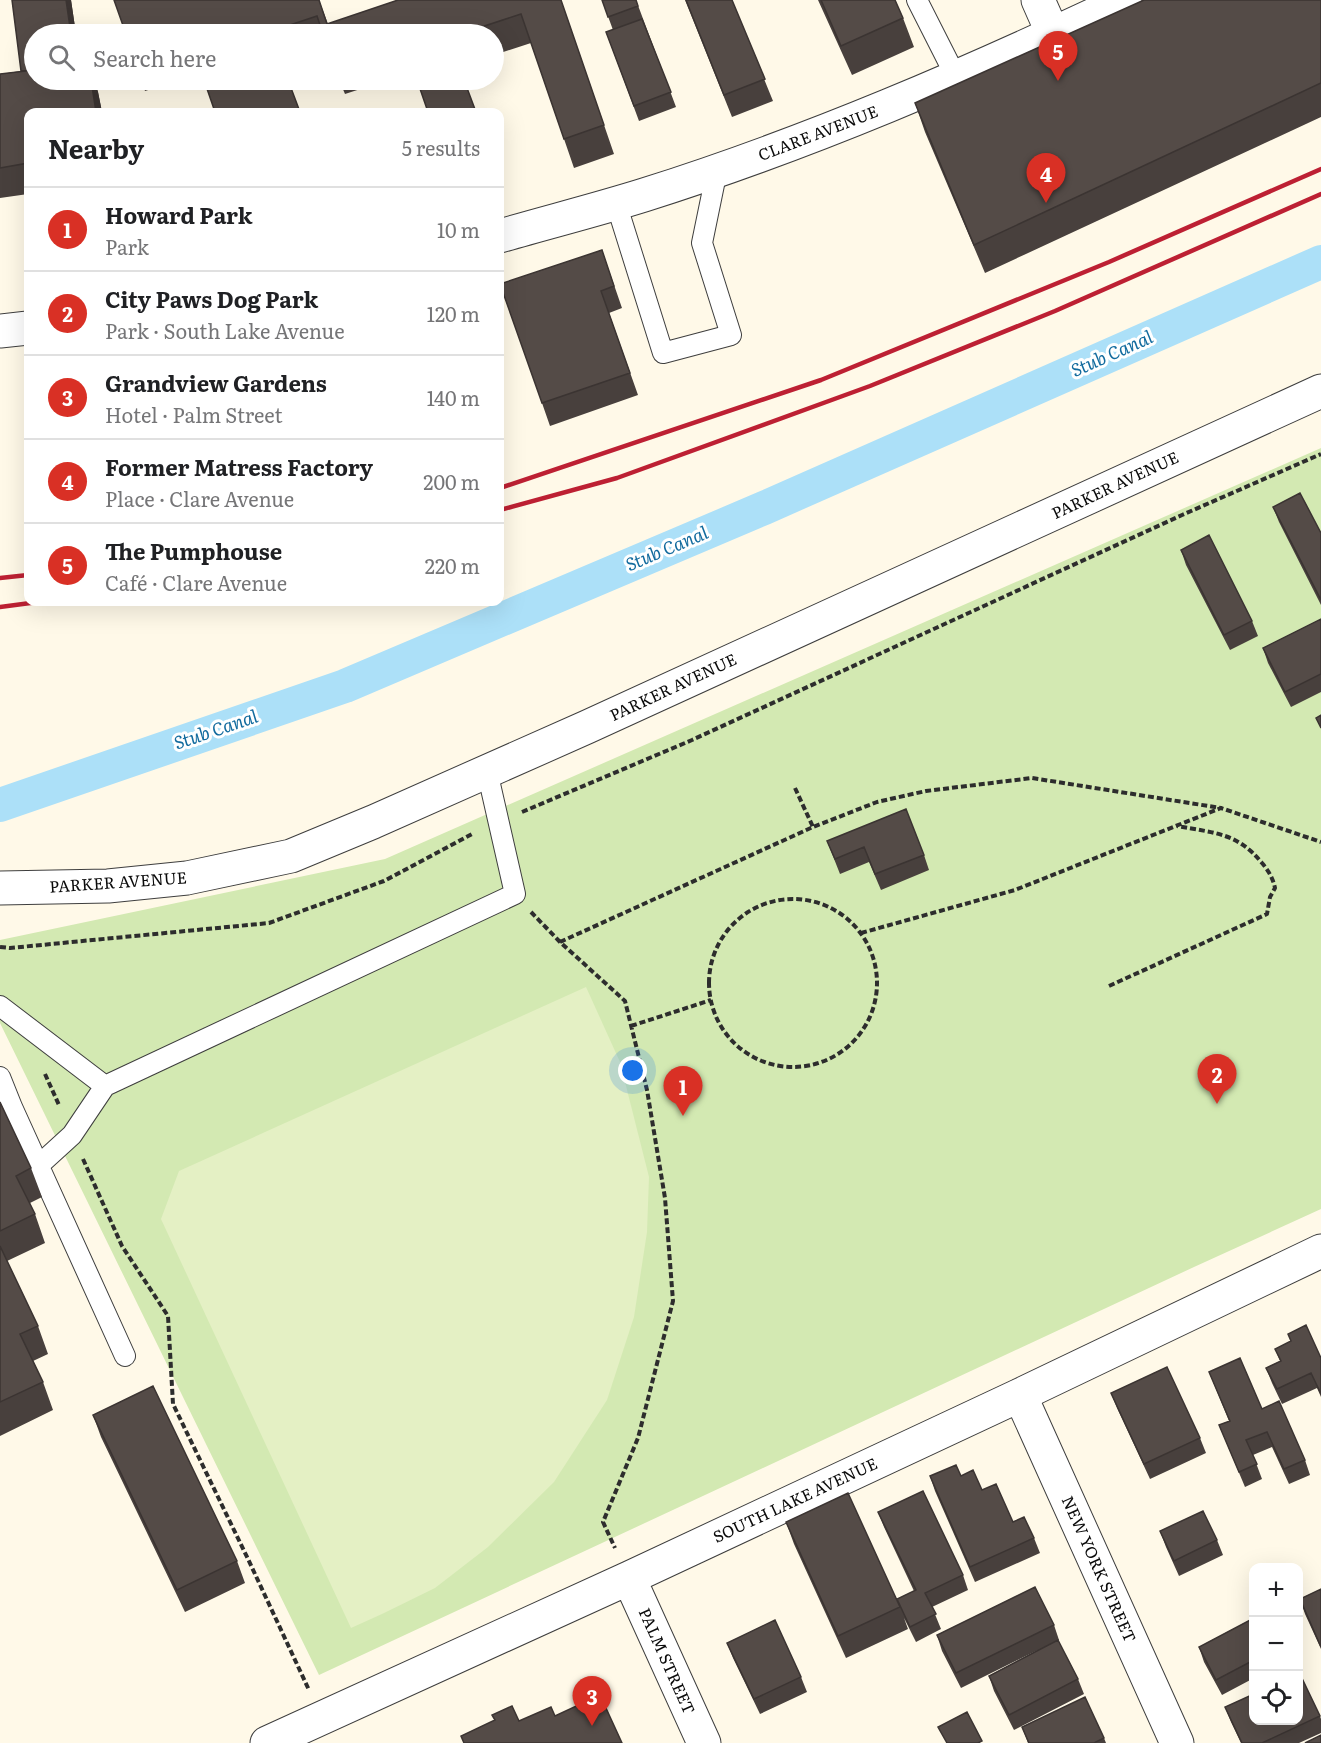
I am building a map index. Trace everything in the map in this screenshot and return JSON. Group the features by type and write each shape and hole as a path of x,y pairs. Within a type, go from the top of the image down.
{"street":[{"path":"1038,0 1053,34"},
{"name":"CLARE AVENUE","path":"504,235 644,195 757,156 956,77 1125,0"},
{"path":"0,332 24,329"},
{"name":"PARKER AVENUE","path":"0,888 108,886 187,878 291,856 487,771 1321,391"},
{"name":"SOUTH LAKE AVENUE","path":"283,1740 323,1717 629,1578 1321,1251"},
{"name":"NEW YORK STREET","path":"1020,1395 1177,1743"},
{"name":"PALM STREET","path":"629,1578 704,1743"}],"lane":[{"path":"917,0 956,77"},
{"path":"615,203 663,353 731,335 702,243 717,170"},
{"path":"38,1166 72,1135 105,1086 514,894 487,771"},
{"path":"0,1005 105,1086"},
{"path":"0,1077 124,1356"}],"path":[{"path":"0,947 22,947 269,923 384,881 498,822 692,740 1171,520 1321,454"},
{"path":"560,942 813,827 877,802 926,791 1032,778 1221,808 1321,842"},
{"path":"795,788 813,827"},
{"path":"861,933 1015,890 1221,808"},
{"path":"1109,986 1267,914 1270,897 1275,888 1274,881 1255,855 1238,840 1222,834 1176,826"},
{"path":"514,894 560,942 625,1001 647,1090 665,1198 673,1301 638,1438 603,1522 629,1578"},
{"path":"787,899 819,902 846,918 861,933 872,952 877,974 874,1008 858,1038 832,1058 810,1065 777,1066 755,1058 723,1030 711,1000 710,969 718,946 731,926 756,907 787,899"},
{"path":"631,1026 711,1000"},
{"path":"45,1074 122,1246 168,1316 173,1404 323,1717"}],"green space":[{"path":"1321,448 1321,1209 319,1675 0,1023 0,940 385,859"},
{"path":"586,987 620,1062 649,1177 647,1232 634,1317 607,1400 554,1482 488,1547 435,1588 351,1628 161,1219 179,1171"}],"building":[{"path":"12,0 66,0 70,24 24,24 24,71 21,71"},
{"path":"114,0 319,0 327,24 320,24 317,16 293,24 122,24"},
{"path":"398,0 561,0 604,125 564,139 521,14 490,24 327,24"},
{"path":"602,0 636,0 638,6 608,17"},
{"path":"686,0 732,0 765,79 724,95"},
{"path":"821,0 895,0 903,18 841,46"},
{"path":"1144,0 1321,0 1321,83 974,245 915,103"},
{"path":"642,19 671,92 634,106 606,32"},
{"path":"24,71 24,90 93,90 95,108 24,108 24,164 0,168 0,74"},
{"path":"207,90 292,90 298,108 214,108"},
{"path":"420,90 468,90 474,108 427,108"},
{"path":"602,250 614,286 601,291 630,373 542,403 504,295 504,283"},
{"path":"1300,493 1321,533 1321,600 1273,507"},
{"path":"1209,535 1252,621 1224,635 1181,550"},
{"path":"1321,619 1321,674 1285,692 1263,648"},
{"path":"1321,715 1321,728 1316,718"},
{"path":"906,809 924,855 875,874 864,847 835,859 827,841"},
{"path":"0,1102 31,1168 16,1176 35,1214 0,1231"},
{"path":"0,1246 38,1326 20,1334 43,1382 0,1402"},
{"path":"1306,1325 1321,1358 1321,1394 1311,1373 1277,1389 1266,1368 1281,1361 1275,1349 1291,1341 1288,1334"},
{"path":"1240,1358 1262,1409 1279,1401 1305,1460 1284,1469 1267,1432 1246,1440 1257,1464 1239,1472 1219,1425 1230,1421 1209,1372"},
{"path":"1167,1367 1200,1438 1144,1464 1111,1393"},
{"path":"153,1386 237,1561 177,1590 93,1415"},
{"path":"956,1465 961,1476 973,1470 982,1490 996,1484 1013,1522 1024,1517 1034,1538 970,1567 930,1476"},
{"path":"923,1491 963,1575 925,1593 936,1614 910,1627 897,1599 916,1590 878,1512"},
{"path":"848,1493 900,1607 838,1636 786,1522"},
{"path":"1203,1511 1217,1540 1174,1561 1160,1531"},
{"path":"1035,1587 1054,1625 956,1673 937,1635"},
{"path":"1321,1589 1321,1647 1303,1606 1303,1598"},
{"path":"775,1620 801,1677 754,1699 727,1643"},
{"path":"1249,1621 1249,1663 1216,1680 1199,1647"},
{"path":"1058,1640 1078,1679 1009,1715 989,1676"},
{"path":"1303,1680 1320,1716 1303,1724"},
{"path":"600,1695 622,1743 464,1743 461,1736 495,1720 492,1715 512,1706 519,1721 551,1707 555,1716"},
{"path":"1249,1696 1249,1725 1301,1725 1262,1743 1242,1743 1225,1707"},
{"path":"1085,1697 1104,1738 1094,1743 1029,1743 1022,1727"},
{"path":"967,1712 982,1741 947,1743 938,1727"},
{"path":"1321,1735 1321,1743 1305,1743"}],"waterway":[{"name":"Stub Canal","path":"0,805 345,686 764,508 1321,262"}],"railway":[{"path":"504,487 821,380 1109,262 1321,169"},
{"path":"504,509 617,478 870,386 1055,311 1321,194"},
{"path":"0,578 24,575"},
{"path":"0,607 24,604"}],"place":[{"name":"The Pumphouse","path":"1058,81"},
{"name":"Former Matress Factory","path":"1046,203"},
{"name":"City Paws Dog Park","path":"1217,1104"},
{"name":"Howard Park","path":"683,1116"},
{"name":"Grandview Gardens","path":"592,1726"}]}
